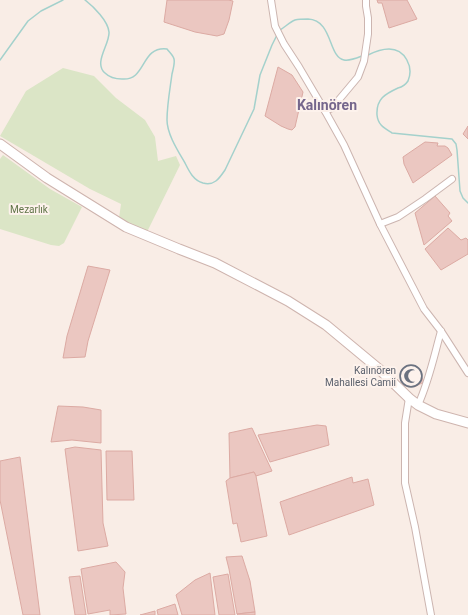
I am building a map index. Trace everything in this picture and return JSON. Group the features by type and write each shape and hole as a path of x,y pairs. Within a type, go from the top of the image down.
{"street":[{"path":"271,0 275,26 284,44 344,145 380,224 424,309 441,331 468,373"},
{"path":"325,111 332,108 358,77 364,61 368,34 366,0"},
{"path":"0,144 47,178 126,227 215,263 288,301 326,325 380,368 409,398 418,405 436,414 468,423"},
{"path":"380,224 398,217 425,200 452,179"},
{"path":"418,405 432,367 441,331"},
{"path":"409,398 405,423 405,483 415,527 431,615"}],"green space":[{"path":"63,68 94,76 116,98 145,120 155,137 158,161 176,156 180,165 147,232 119,218 121,204 90,189 0,136 26,91"},
{"name":"Mezarlık","path":"3,155 50,189 82,207 64,243 59,246 51,245 0,229 0,159"}],"building":[{"path":"167,0 233,1 224,34 217,36 195,32 164,22"},
{"path":"377,0 407,0 417,19 389,28 382,3 378,3"},
{"path":"278,67 292,75 303,92 295,127 292,130 281,126 265,116"},
{"path":"468,126 468,139 463,134"},
{"path":"425,142 438,143 437,146 445,146 452,155 413,183 404,164 403,157"},
{"path":"435,196 450,213 448,216 452,221 424,245 415,213"},
{"path":"448,228 461,240 466,238 468,240 468,254 441,270 425,249"},
{"path":"88,266 110,270 88,341 85,357 63,358 67,336"},
{"name":"Kalınören Mahallesi Camii","path":"418,370 424,382 414,387 408,380 403,380 401,372"},
{"path":"58,406 83,407 101,410 101,443 72,440 51,442"},
{"path":"317,425 326,426 329,445 270,462 258,435"},
{"path":"252,428 272,471 256,476 254,472 230,478 229,433"},
{"path":"75,447 101,450 103,523 108,546 78,551 65,449"},
{"path":"106,451 132,451 134,500 107,500"},
{"path":"20,457 40,615 23,615 0,500 0,461"},
{"path":"254,472 267,536 241,542 237,523 233,524 226,481 230,478"},
{"path":"352,477 353,483 368,479 374,505 289,535 280,502"},
{"path":"242,556 250,581 255,612 237,614 226,557"},
{"path":"116,562 125,572 123,588 126,614 110,615 110,610 88,614 81,569"},
{"path":"210,573 215,615 182,615 176,595 195,580"},
{"path":"228,574 235,615 219,615 213,577"},
{"path":"80,576 86,615 75,615 69,577"},
{"path":"175,604 178,615 158,615 157,610"},
{"path":"155,611 155,615 140,615"},
{"path":"255,612 255,615 237,614"}],"waterway":[{"path":"0,60 28,21 41,11 63,0"},
{"path":"85,0 100,14 108,28 109,37 101,59 102,69 108,76 122,79 130,78 136,75 147,58 158,50 167,49 173,56 174,62 168,103 167,125 173,142 190,172 197,180 207,184 213,183 225,170 254,109 260,75 277,35"},
{"path":"280,30 295,20 308,19 316,21 322,25 339,57 344,60 349,60 362,56"},
{"path":"368,55 389,49 395,50 404,55 409,65 410,76 405,84 385,95 380,101 377,109 380,124 392,133 452,139 456,144 457,150 460,191 463,198 468,203"}],"place":[{"name":"Kalınören Mahallesi Camii","path":"411,376"}],"district":[{"name":"Kalınören","path":"327,105"}]}
